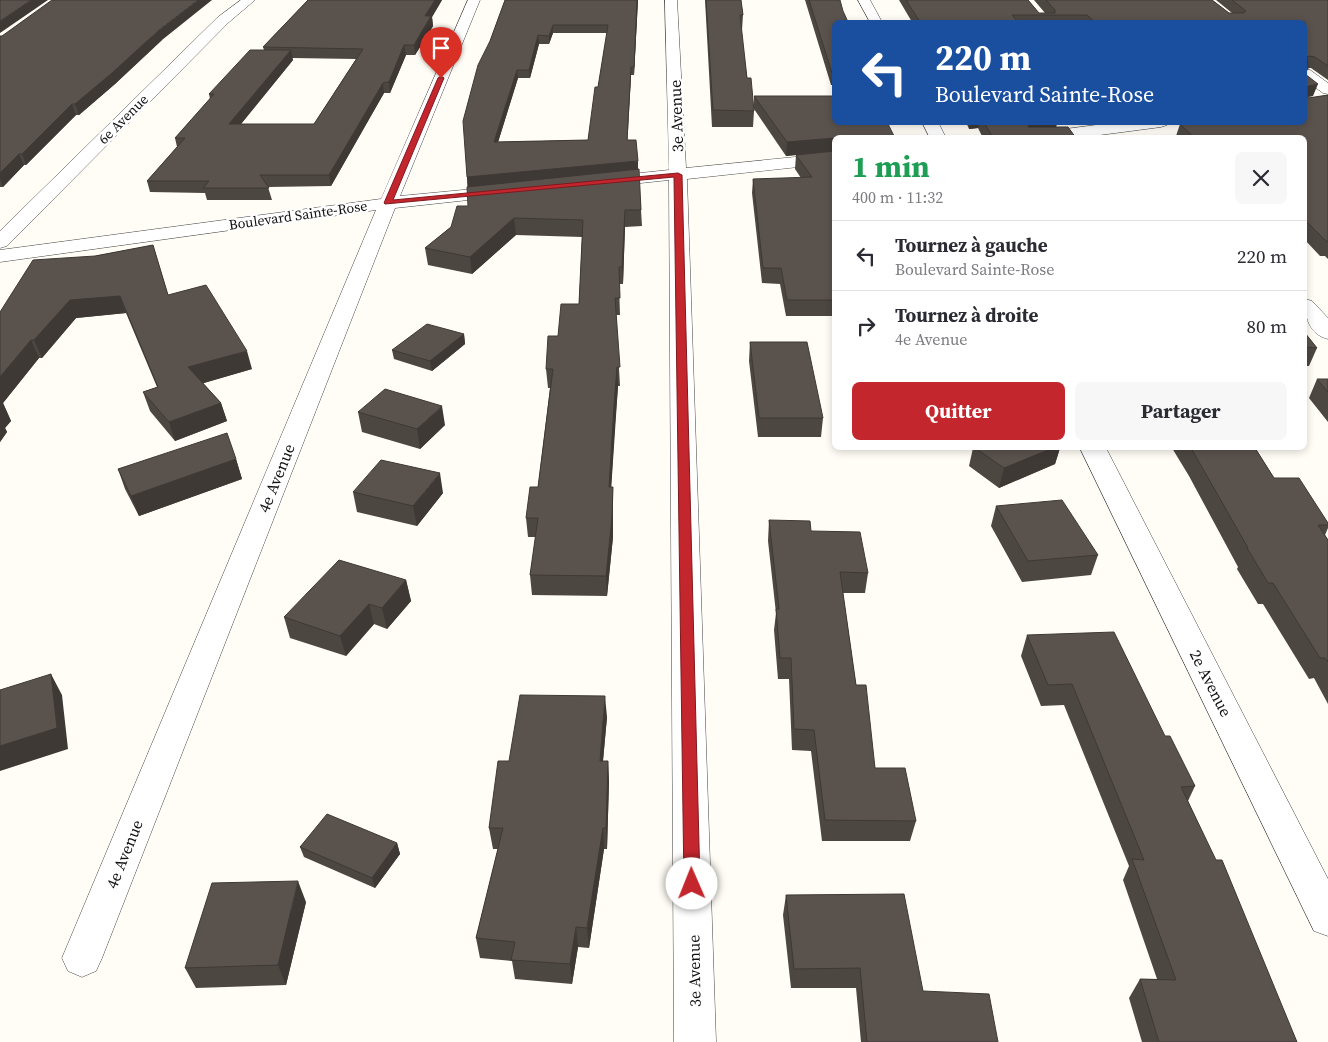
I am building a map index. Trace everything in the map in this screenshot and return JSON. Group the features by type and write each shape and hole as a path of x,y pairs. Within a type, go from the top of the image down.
{"street":[{"name":"6e Avenue","path":"0,242 223,20 249,0"},
{"name":"4e Avenue","path":"82,958 388,203 474,0"},
{"name":"3e Avenue","path":"671,0 678,175 695,1042"},
{"path":"864,0 875,20"},
{"path":"1307,75 1325,97"},
{"path":"1084,135 1132,125"},
{"path":"581,184 832,158"},
{"name":"Boulevard Sainte-Rose","path":"0,256 388,203 523,190"},
{"path":"1307,307 1328,332"},
{"name":"2e Avenue","path":"1094,450 1328,918"}],"building":[{"path":"0,0 31,0 0,21"},
{"path":"52,0 198,0 159,30 75,104 72,104 22,154 19,154 0,173 0,36"},
{"path":"308,0 435,0 425,16 431,16 414,45 404,45 389,82 383,83 329,175 260,175 269,188 203,188 209,181 147,181 185,138 175,138 214,94 209,94 250,50 291,50 229,124 314,124 363,49 263,47"},
{"path":"505,0 637,0 634,67 631,67 627,140 636,140 638,161 467,177 463,121 478,65 490,41","holes":["553,25 608,25 598,87 595,87 588,140 494,142 517,70 529,70 538,35 549,36"]},
{"path":"706,0 741,0 743,15 740,15 747,78 751,78 754,111 713,110"},
{"path":"809,0 840,0 847,20 832,20 832,73"},
{"path":"906,0 1028,0 1039,13 1055,13 1055,10 1046,0 1212,0 1229,13 1244,13 1246,11 1232,0 1328,0 1328,66 1315,57 1307,57 1307,20 1093,20 1087,15 1012,15 1016,20 919,20"},
{"path":"1307,76 1318,84 1308,86 1308,98 1328,95 1328,242 1307,222 1307,135 1192,135 1181,125 1307,125"},
{"path":"754,96 832,96 832,125 888,125 894,135 832,135 832,138 787,142"},
{"path":"986,125 1068,127 1074,135 991,135"},
{"path":"832,151 832,300 787,300 781,268 763,268 753,179 812,177 796,155"},
{"path":"639,169 641,210 625,210 622,267 619,267 620,298 615,298 620,367 617,367 614,405 609,487 613,487 612,517 606,576 530,575 538,518 526,518 530,487 538,487 553,369 546,369 548,336 558,336 561,304 579,304 583,220 514,218 470,257 425,248 451,227 457,206 468,206 467,187"},
{"path":"153,245 168,295 206,285 247,351 188,367 221,403 169,422 143,392 158,387 120,296 70,300 34,340 31,340 0,377 0,312 33,260 95,256"},
{"path":"427,324 464,334 430,361 392,350"},
{"path":"1307,336 1317,348 1307,347"},
{"path":"750,342 807,342 823,418 759,418"},
{"path":"1317,379 1328,379 1328,392"},
{"path":"385,389 442,406 417,429 358,412"},
{"path":"227,433 236,459 131,496 118,469"},
{"path":"978,450 1048,450 1004,468"},
{"path":"1192,450 1256,450 1274,478 1299,478 1328,523 1328,525 1318,525 1328,540 1328,662 1325,658 1320,658 1273,583 1268,583"},
{"path":"381,460 440,473 413,506 353,492"},
{"path":"1062,500 1098,555 1028,561 996,506"},
{"path":"769,520 810,521 811,531 860,532 868,573 840,572 856,685 866,685 875,768 905,768 916,821 825,820 814,730 794,729 791,658 780,658 776,609 779,609"},
{"path":"339,560 406,580 382,608 369,604 340,636 284,617"},
{"path":"1114,632 1165,736 1170,736 1195,786 1181,787 1216,860 1222,860 1297,1042 1159,1042 1140,979 1176,980 1132,859 1144,860 1072,684 1048,685 1027,635"},
{"path":"51,674 57,728 0,746 0,690"},
{"path":"520,695 605,696 600,761 608,761 606,828 603,828 587,928 576,927 570,964 511,960 515,942 476,938 503,828 489,828 498,761 509,761"},
{"path":"327,814 397,843 372,878 300,847"},
{"path":"298,881 278,965 185,968 212,883"},
{"path":"904,894 923,991 989,994 998,1042 867,1042 860,968 794,969 786,895"}],"route":[{"path":"441,78 388,203 678,175 692,884"}]}
